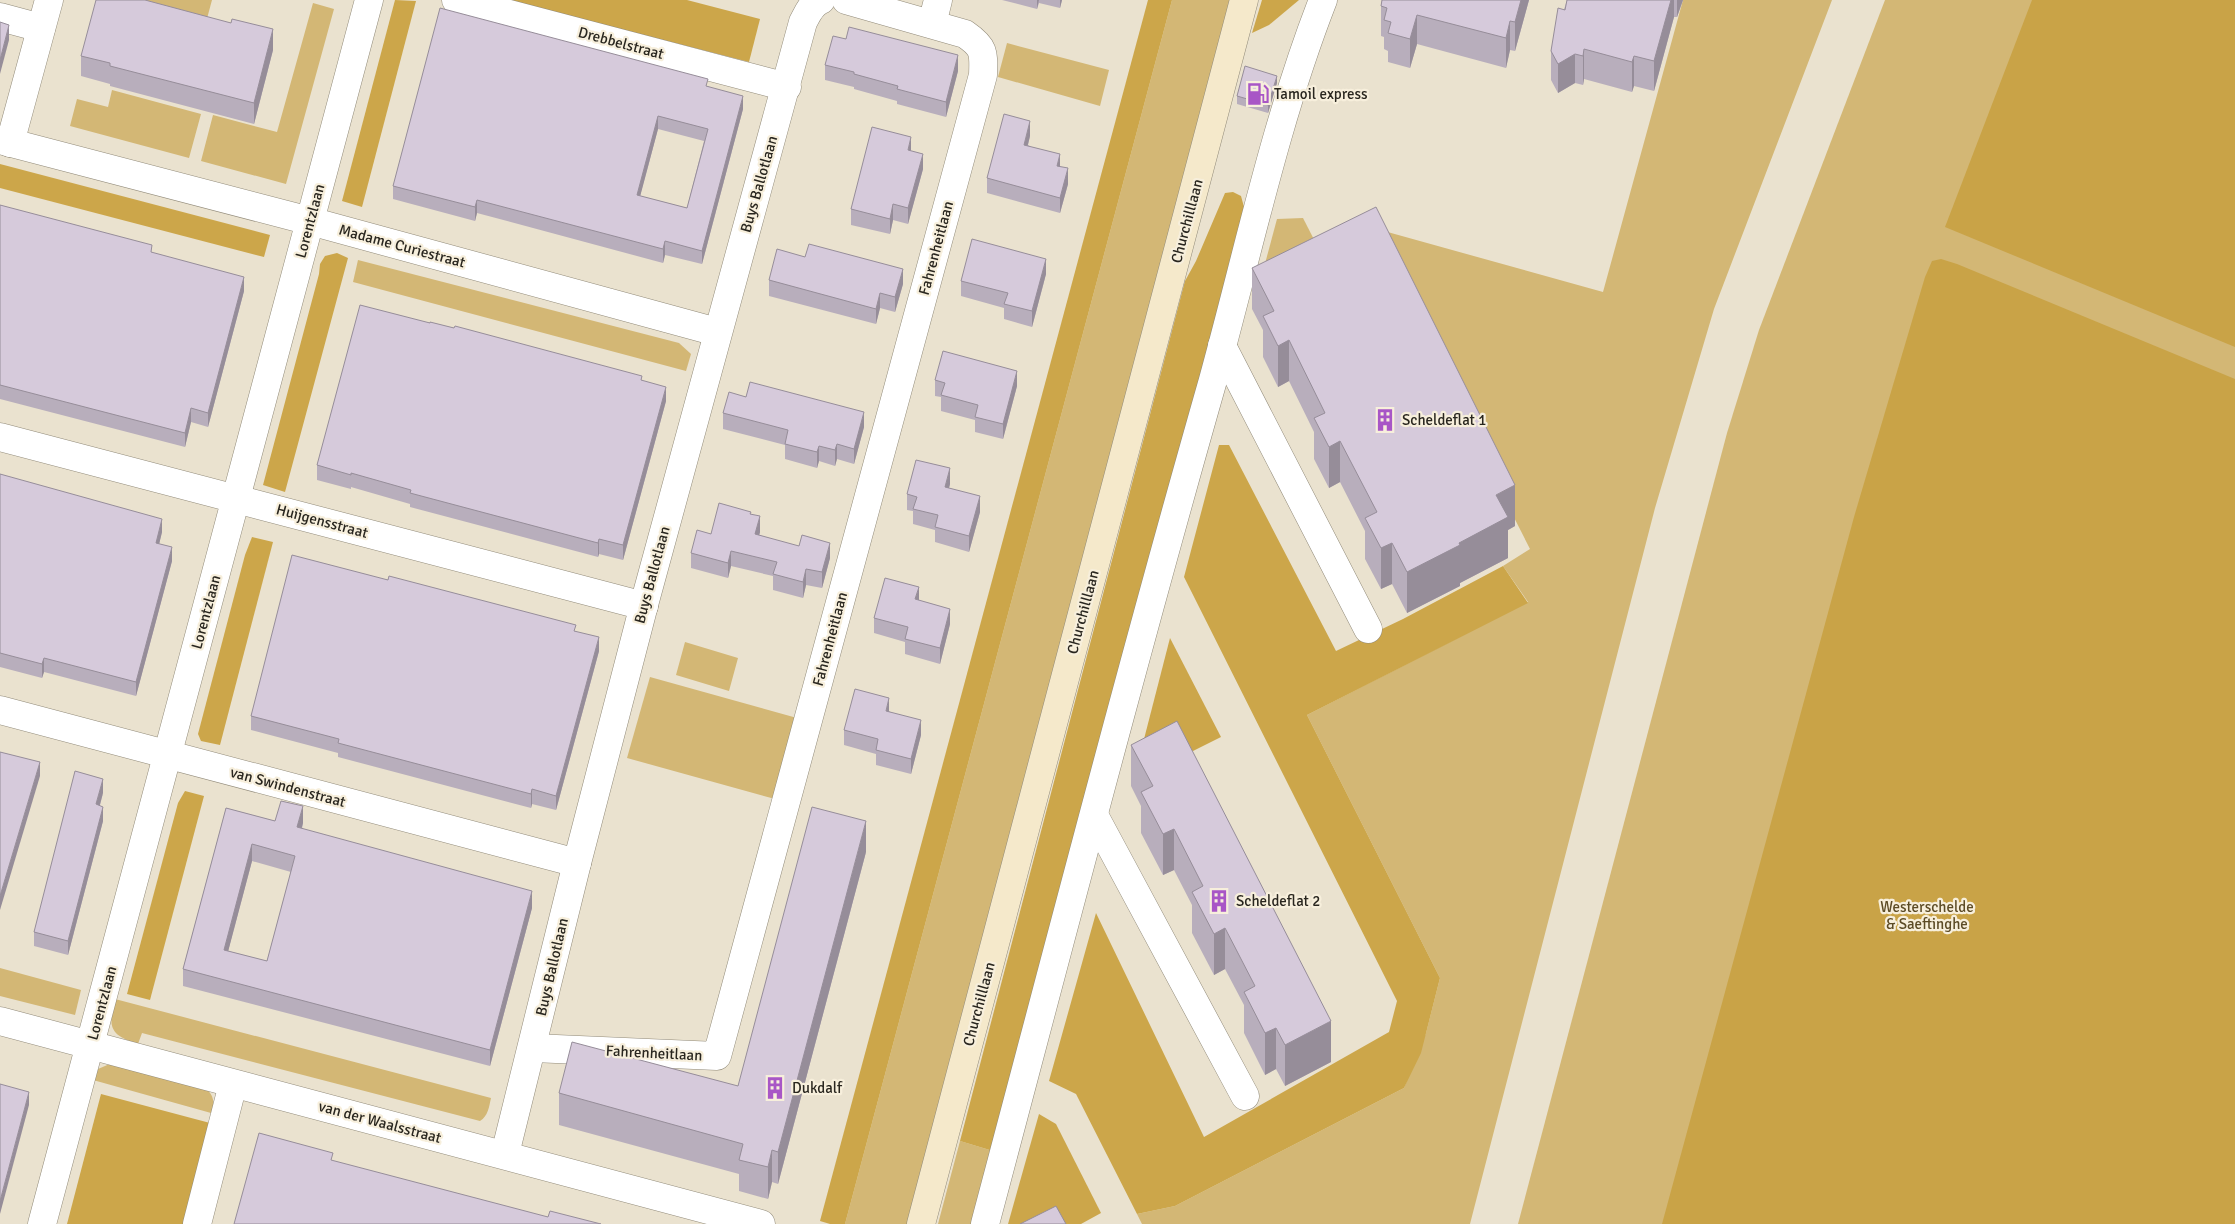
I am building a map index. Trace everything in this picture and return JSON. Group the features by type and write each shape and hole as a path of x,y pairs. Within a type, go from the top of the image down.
{"main road":[{"name":"Churchilllaan","path":"921,1224 1244,0"}],"street":[{"path":"5,141 48,0"},
{"name":"Lorentzlaan","path":"42,1224 369,0"},
{"name":"Drebbelstraat","path":"456,0 786,87"},
{"path":"846,0 935,12"},
{"path":"985,1224 1095,817 1150,601 1222,346 1280,126 1323,0"},
{"name":"Buys Ballotlaan","path":"505,1154 533,1048 577,863 717,332 804,22 809,11 819,1"},
{"name":"Fahrenheitlaan","path":"533,1048 717,1056 983,75 984,56 980,44 935,12"},
{"path":"0,17 41,28"},
{"name":"Madame Curiestraat","path":"5,141 310,221 717,332"},
{"path":"1222,346 1368,629"},
{"name":"Huijgensstraat","path":"0,437 644,606"},
{"name":"van Swindenstraat","path":"0,710 577,863"},
{"path":"1095,817 1245,1096"},
{"name":"van der Waalsstraat","path":"0,1021 233,1084 505,1154 678,1214 760,1224"},
{"path":"197,1224 233,1084"}],"green space":[{"path":"112,0 212,0 205,26"},
{"path":"1172,0 1230,0 909,1224 845,1224"},
{"path":"1683,0 1832,0 1714,309 1655,508 1470,1224 1142,1224 1137,1214 1175,1206 1404,1088 1426,1033 1440,978 1307,715 1528,602 1503,566 1530,549 1366,226 1603,292"},
{"name":"Westerschelde & Saeftinghe","path":"1885,0 2235,0 2235,1224 1518,1224 1727,433 1759,330"},
{"path":"313,3 334,9 286,184 201,161 213,115 277,132"},
{"path":"1007,43 1109,70 1100,106 998,77"},
{"path":"112,90 201,114 189,158 70,126 77,99 108,107"},
{"path":"1303,218 1327,265 1255,301 1277,219"},
{"path":"358,260 679,343 691,354 686,371 353,282"},
{"path":"685,642 738,658 729,691 676,675"},
{"path":"650,677 797,718 775,799 627,758"},
{"path":"0,968 81,990 75,1015 0,996"},
{"path":"115,999 491,1098 489,1108 485,1117 480,1121 142,1033 138,1044 121,1037 113,1029 112,1017"},
{"path":"112,1063 206,1088 213,1099 211,1113 93,1080 98,1069"},
{"path":"960,1141 993,1151 974,1224 938,1224"}],"shaded area":[{"path":"395,0 416,1 362,207 342,201"},
{"path":"508,0 687,0 760,19 749,62"},
{"path":"1148,0 1172,0 845,1224 830,1224 820,1221"},
{"path":"1262,0 1299,0 1269,25 1252,33"},
{"path":"2032,0 2235,0 2235,347 1945,227"},
{"path":"0,164 270,235 264,257 0,188"},
{"path":"1233,192 1241,196 1244,207 1242,221 993,1151 960,1141 1185,281 1196,261 1225,193"},
{"path":"337,253 348,258 285,492 263,485 319,274 320,264 325,256"},
{"name":"Westerschelde & Saeftinghe","path":"1941,259 2235,379 2235,1224 1662,1224 1854,517 1925,277 1932,261"},
{"path":"1219,445 1229,445 1336,651 1403,619 1503,566 1528,603 1307,715 1440,978 1421,1053 1404,1088 1175,1206 1137,1214 1076,1094 1049,1081 1096,913 1204,1137 1389,1032 1397,1001 1184,577"},
{"path":"252,537 273,542 220,745 201,741 198,734 245,555"},
{"path":"1170,638 1221,737 1181,757 1143,743"},
{"path":"185,791 204,796 150,1000 127,994 178,803"},
{"path":"101,1094 210,1123 183,1224 67,1224"},
{"path":"1039,1114 1056,1124 1101,1213 1081,1224 1008,1224"}],"building":[{"path":"96,0 145,0 231,23 232,19 273,29 254,103 110,66 110,63 81,56"},
{"path":"1382,0 1521,0 1515,22 1510,21 1506,38 1417,15 1410,39 1388,33 1391,22 1384,20 1387,8 1381,6"},
{"path":"1567,0 1671,0 1654,61 1634,56 1632,62 1584,49 1583,56 1575,54 1558,64 1551,51 1558,8 1565,10"},
{"path":"440,8 708,79 706,86 743,96 702,251 665,241 663,249 477,200 475,207 393,186","holes":["658,116 708,129 687,208 637,195"]},
{"path":"0,22 9,25 0,60"},
{"path":"849,27 958,55 946,102 897,89 898,86 825,65 833,36 846,39"},
{"path":"1245,66 1277,76 1268,105 1237,96"},
{"path":"1004,114 1030,121 1024,145 1060,154 1057,166 1068,168 1060,198 987,178"},
{"path":"872,127 911,137 908,150 923,154 908,208 893,204 890,219 851,209"},
{"path":"0,205 152,245 151,252 244,277 208,413 191,408 185,433 0,385"},
{"name":"Scheldeflat 1","path":"1376,207 1515,485 1496,495 1508,517 1459,543 1460,545 1407,572 1392,543 1381,548 1365,518 1377,512 1340,441 1329,447 1314,418 1325,413 1289,340 1278,346 1263,316 1274,311 1252,268"},
{"path":"972,239 1046,259 1032,311 1004,304 1008,293 961,281"},
{"path":"809,244 903,269 895,297 880,293 876,309 769,280 777,249 805,257"},
{"path":"360,305 430,323 454,328 455,326 642,376 641,380 666,387 623,545 599,539 598,543 410,493 411,490 317,465"},
{"path":"943,351 1017,371 1003,424 975,417 978,405 941,395 945,383 935,380"},
{"path":"750,382 864,412 854,449 837,444 835,450 819,446 817,452 785,444 788,430 723,413 729,392 746,397"},
{"path":"916,460 950,468 945,487 980,496 969,536 935,527 938,515 913,509 917,497 907,494"},
{"path":"0,474 162,519 156,543 172,547 136,682 44,658 42,664 0,653"},
{"path":"719,503 760,516 755,534 799,546 802,535 830,543 822,572 806,569 803,582 773,574 777,562 731,551 728,563 691,553 697,530 711,534"},
{"path":"292,555 388,580 389,576 576,625 574,631 599,637 556,796 532,789 531,794 338,743 339,739 251,716"},
{"path":"885,578 919,587 915,599 950,609 940,648 905,639 908,627 874,618"},
{"path":"855,689 889,698 886,711 921,720 911,759 876,750 878,739 844,730"},
{"name":"Scheldeflat 2","path":"1177,721 1331,1021 1285,1045 1276,1028 1265,1033 1244,992 1255,986 1225,928 1214,934 1192,892 1203,886 1174,829 1163,834 1141,792 1153,786 1131,745"},
{"path":"0,752 40,762 0,896"},
{"path":"75,771 103,779 96,804 103,807 68,941 34,932"},
{"path":"281,801 303,806 297,827 532,891 490,1050 183,969 226,808 275,821","holes":["252,844 295,856 267,961 224,950"]},
{"path":"812,807 866,821 778,1152 772,1150 768,1167 739,1160 743,1144 559,1093 572,1042 738,1086"},
{"path":"0,1084 29,1092 0,1201"},
{"path":"259,1133 333,1153 331,1160 548,1217 550,1211 601,1224 234,1224"},
{"path":"1056,1206 1066,1224 1020,1224"}],"place":[{"name":"Tamoil express","path":"1258,94"},
{"name":"Scheldeflat 1","path":"1385,420"},
{"name":"Scheldeflat 2","path":"1219,901"},
{"name":"Dukdalf","path":"775,1088"}]}
